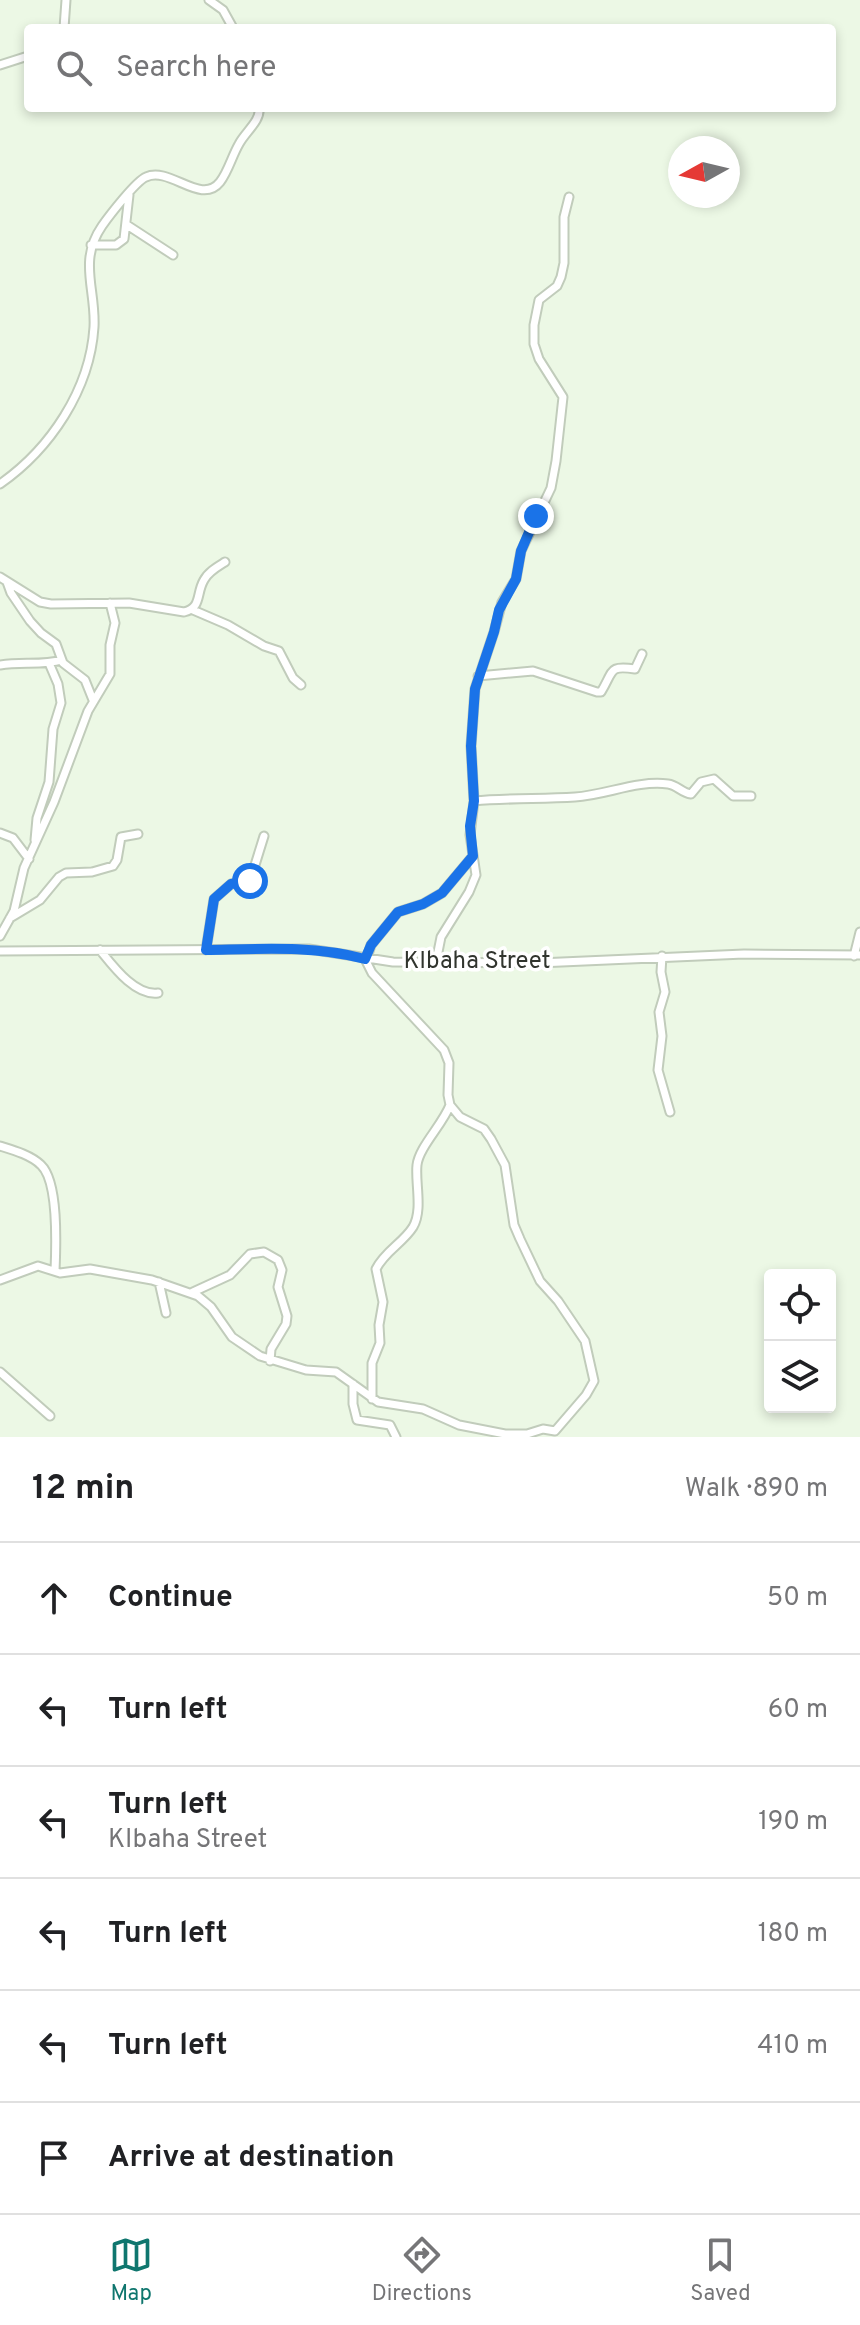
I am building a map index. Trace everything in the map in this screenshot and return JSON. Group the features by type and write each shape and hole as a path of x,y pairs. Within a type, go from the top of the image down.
{"street":[{"path":"64,24 66,0"},
{"path":"209,0 223,10 231,24"},
{"path":"0,65 24,57"},
{"path":"0,484 35,455 73,402 87,367 94,326 88,264 91,245 103,225 138,182 150,175 163,175 195,189 214,187 220,182 241,140 258,119 259,112"},
{"path":"91,245 122,242 127,225 129,195"},
{"path":"436,962 441,937 475,879 470,826 474,801 471,728 478,676 502,602 516,579 521,551 553,477 563,397 539,359 534,344 534,325 539,300 557,286 561,277 564,217 569,197"},
{"path":"127,225 173,255"},
{"path":"193,610 204,578 225,562"},
{"path":"0,577 40,602 145,605 177,612 193,610 279,651 293,678 301,685"},
{"path":"7,582 30,621 56,644 67,668 85,680 93,700"},
{"path":"0,936 10,918 35,842 54,802 93,700 111,669 110,645 115,623 110,603"},
{"path":"478,676 533,671 601,692 613,670 619,666 635,669 642,654"},
{"path":"0,665 62,660"},
{"path":"35,842 37,818 49,782 53,729 61,703 60,688 49,663"},
{"path":"474,801 574,797 652,784 672,784 691,794 701,782 714,779 733,796 751,796"},
{"path":"0,833 13,838 29,859"},
{"path":"10,918 40,900 66,873 92,872 113,866 121,837 138,834"},
{"path":"206,950 214,899 231,884 250,881 264,836"},
{"path":"372,1399 372,1363 379,1346 383,1302 376,1269 387,1252 413,1227 418,1187 417,1164 450,1105 449,1063 444,1050 372,973 365,959 371,945 398,912 423,904 442,893 473,856"},
{"path":"857,955 860,932"},
{"name":"KIbaha Street","path":"0,951 309,949 341,952 365,959 539,963 662,956 857,955"},
{"path":"100,950 132,982 149,994 158,993"},
{"path":"662,956 665,992 659,1012 662,1036 658,1064 660,1085 670,1112"},
{"path":"0,1280 38,1266 65,1273 85,1269 107,1270 159,1282 193,1292 211,1307 232,1337 249,1351 270,1361 306,1370 336,1372 372,1399 423,1409 459,1425 521,1435 539,1429 555,1431 594,1381 585,1341 540,1281 520,1239 513,1220 505,1165 487,1132 460,1117 450,1105"},
{"path":"0,1146 31,1158 46,1172 55,1226 55,1271"},
{"path":"193,1292 230,1275 250,1254 264,1252 278,1260 282,1270 278,1287 287,1316 286,1324 271,1349 270,1361"},
{"path":"159,1282 166,1313"},
{"path":"0,1372 50,1416"},
{"path":"353,1384 357,1420 390,1425 396,1437"}],"route":[{"path":"250,881 235,882 214,899 206,950 309,949 341,952 365,959 371,945 398,912 423,904 442,893 473,856 470,835 474,801 471,728 475,689 499,610 516,579 521,551 536,516"}]}
